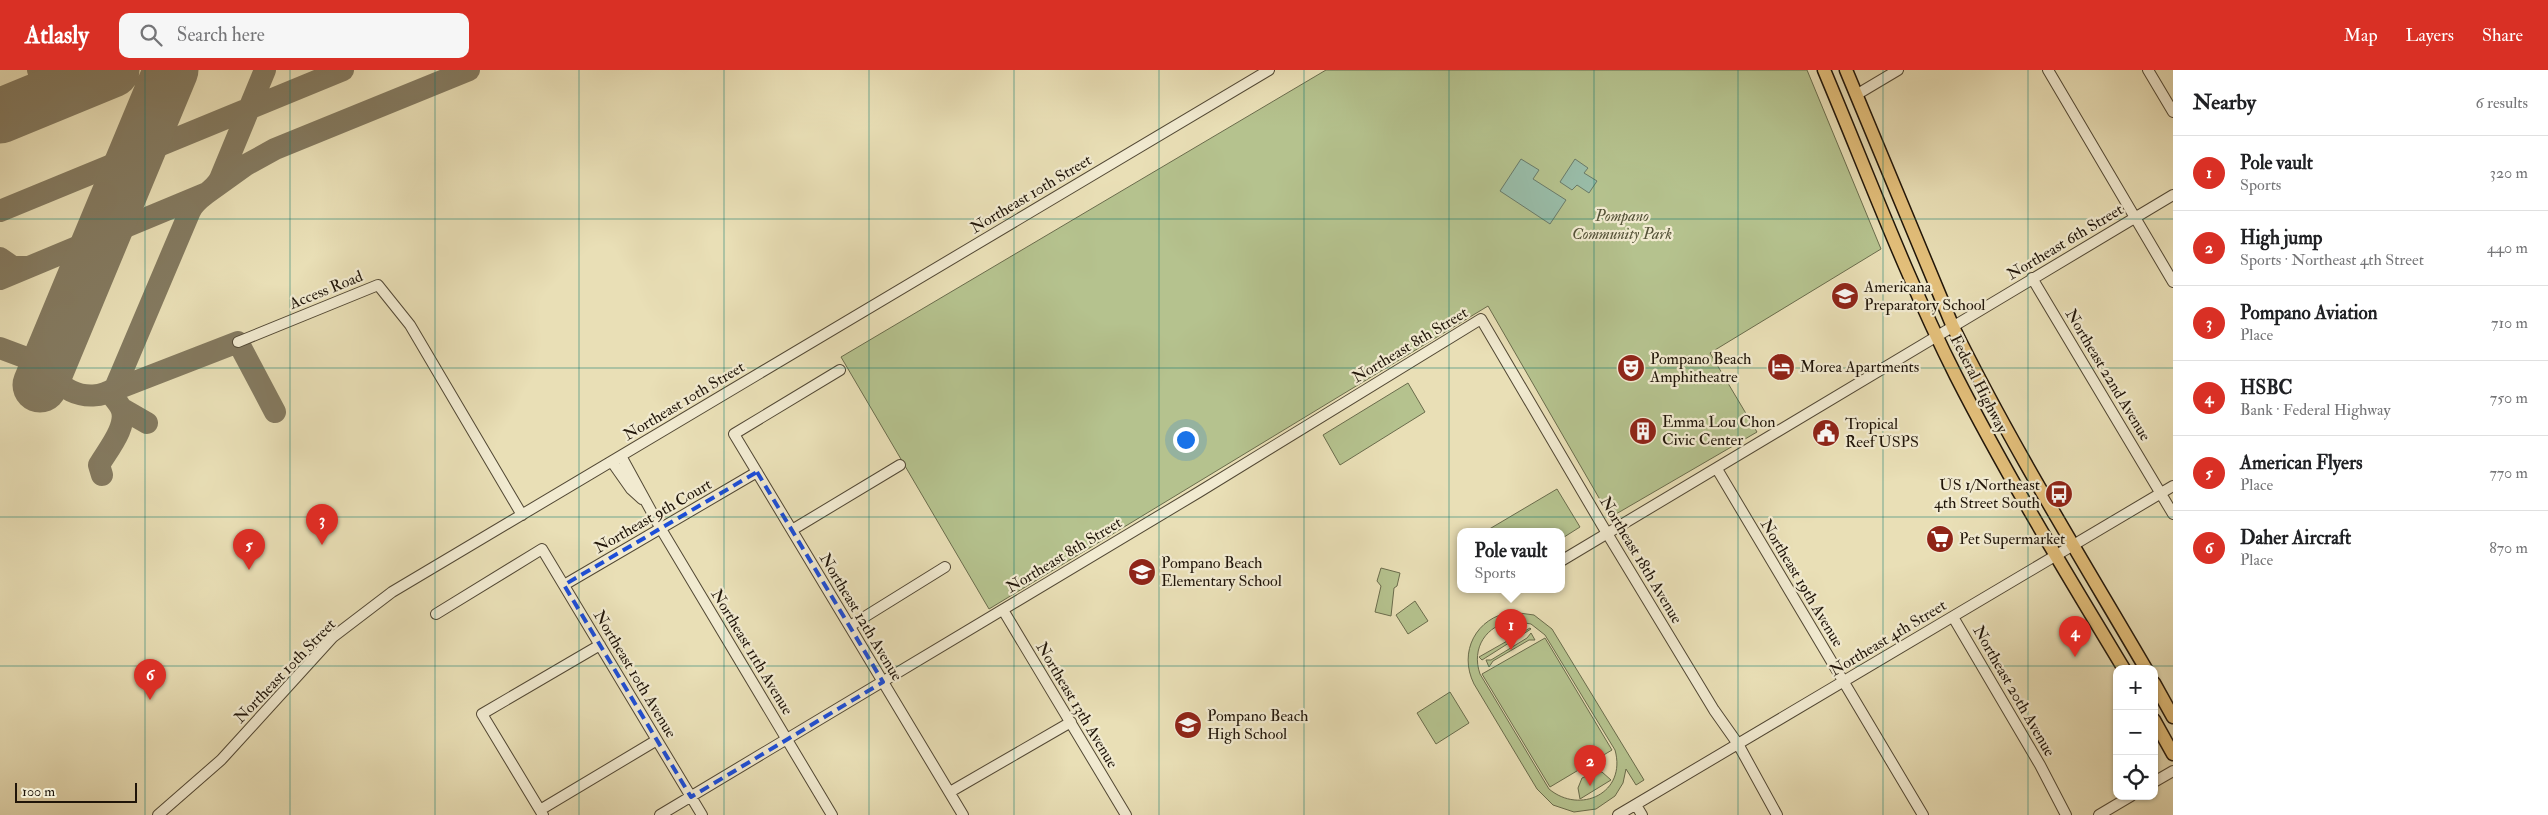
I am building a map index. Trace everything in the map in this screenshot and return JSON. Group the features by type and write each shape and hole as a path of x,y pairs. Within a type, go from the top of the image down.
{"main road":[{"name":"Federal Highway","path":"1824,70 1937,337 1994,448 2122,665"},
{"name":"Federal Highway","path":"1846,70 1953,327 1988,397 2144,665"},
{"path":"2158,690 2173,717"},
{"path":"2158,727 2173,754"}],"street":[{"name":"Northeast 10th Street","path":"158,815 221,760 334,637 392,592 1269,70"},
{"path":"1856,95 1898,70"},
{"path":"2048,70 2173,282"},
{"path":"2148,70 2173,112"},
{"name":"Northeast 6th Street","path":"1565,559 2173,195"},
{"name":"Northeast 22nd Avenue","path":"2032,278 2173,514"},
{"name":"Access Road","path":"238,342 378,285 410,325 522,515"},
{"name":"Northeast 18th Avenue","path":"1481,319 1607,534 1714,710 1738,744 1777,815"},
{"name":"Northeast 8th Street","path":"660,815 788,740 1481,319"},
{"name":"Northeast 12th Avenue","path":"840,370 734,434 963,815"},
{"name":"Northeast 11th Avenue","path":"616,459 631,489 647,503 832,815"},
{"path":"792,530 900,465"},
{"name":"Northeast 19th Avenue","path":"1717,469 1923,815"},
{"name":"Northeast 9th Court","path":"564,585 757,472"},
{"name":"Northeast 4th Street","path":"1618,815 2173,486"},
{"name":"Northeast 10th Avenue","path":"436,614 542,549 702,815"},
{"path":"850,626 946,567"},
{"name":"Northeast 13th Avenue","path":"1003,610 1126,815"},
{"name":"Northeast 20th Avenue","path":"1953,617 2049,780 2053,783 2074,815"},
{"path":"600,645 482,714 541,813 657,740"},
{"path":"950,792 1071,722"},
{"path":"2158,780 2173,771"},
{"name":"Northeast 20th Avenue","path":"2049,780 2049,786 2066,815"},
{"path":"2099,815 2124,800"},
{"path":"1636,805 1642,815"}],"highlighted area":[{"path":"757,472 883,682 691,797 564,585"}],"green space":[{"name":"Pompano Community Park","path":"1326,70 1807,70 1881,249 1710,353 1757,432 1616,514 1606,510 1488,306 989,609 841,357"},
{"path":"1408,383 1425,412 1340,465 1323,435"},
{"path":"1557,489 1580,527 1565,536 1565,528 1491,528"},
{"path":"1381,568 1400,573 1397,586 1394,588 1391,616 1375,612 1381,586 1377,581"},
{"path":"1415,601 1428,621 1408,634 1396,615"},
{"path":"1512,612 1534,615 1552,629 1644,780 1636,785 1626,769 1623,783 1615,796 1596,809 1574,812 1553,805 1537,789 1474,684 1470,672 1468,660 1474,638 1480,629 1499,615","holes":["1513,621 1531,624 1545,635 1615,750 1617,765 1614,778 1608,788 1598,795 1587,799 1574,800 1561,797 1549,789 1480,674 1478,664 1479,647 1488,633 1503,623"]},
{"path":"1530,628 1482,660 1479,657"},
{"path":"1531,633 1535,640 1529,640 1493,661 1489,667 1486,660 1491,660 1527,638"},
{"path":"1545,638 1612,750 1550,787 1482,674"},
{"path":"1450,692 1469,723 1436,744 1417,713"},
{"path":"1596,772 1602,772 1611,780 1580,799 1578,788 1582,778"}],"shaded area":[{"path":"1521,159 1539,170 1533,179 1566,200 1550,224 1500,191"},
{"path":"1575,159 1588,168 1584,173 1597,181 1589,193 1577,185 1572,190 1560,182"}],"taxiway":[{"path":"38,70 49,96"},
{"path":"53,354 52,366 55,376 62,385 71,391 82,395 93,395 105,393 115,388 190,211 220,179 265,70"},
{"path":"0,211 343,70"},
{"path":"0,279 207,193 246,165 275,149 469,70"},
{"path":"0,258 13,267 28,267"},
{"path":"102,475 99,465 120,430 123,415 121,408 109,392 238,342 275,412"},
{"path":"0,348 48,366"},
{"path":"121,408 147,423"}],"runway":[{"path":"0,116 112,70"},
{"path":"40,385 171,70"}],"place":[{"name":"Americana Preparatory School","path":"1845,296"},
{"name":"Morea Apartments","path":"1781,367"},
{"name":"Pompano Beach Amphitheatre","path":"1631,368"},
{"name":"Emma Lou Chon Civic Center","path":"1643,431"},
{"name":"Tropical Reef USPS","path":"1826,433"},
{"name":"US 1/Northeast 4th Street South","path":"2059,494"},
{"name":"Pet Supermarket","path":"1940,539"},
{"name":"Pompano Aviation","path":"322,545"},
{"name":"American Flyers","path":"249,570"},
{"name":"Pompano Beach Elementary School","path":"1142,572"},
{"name":"Pole vault","path":"1511,650"},
{"name":"HSBC","path":"2075,657"},
{"name":"Daher Aircraft","path":"150,700"},
{"name":"Pompano Beach High School","path":"1188,725"},
{"name":"High jump","path":"1590,786"}]}
